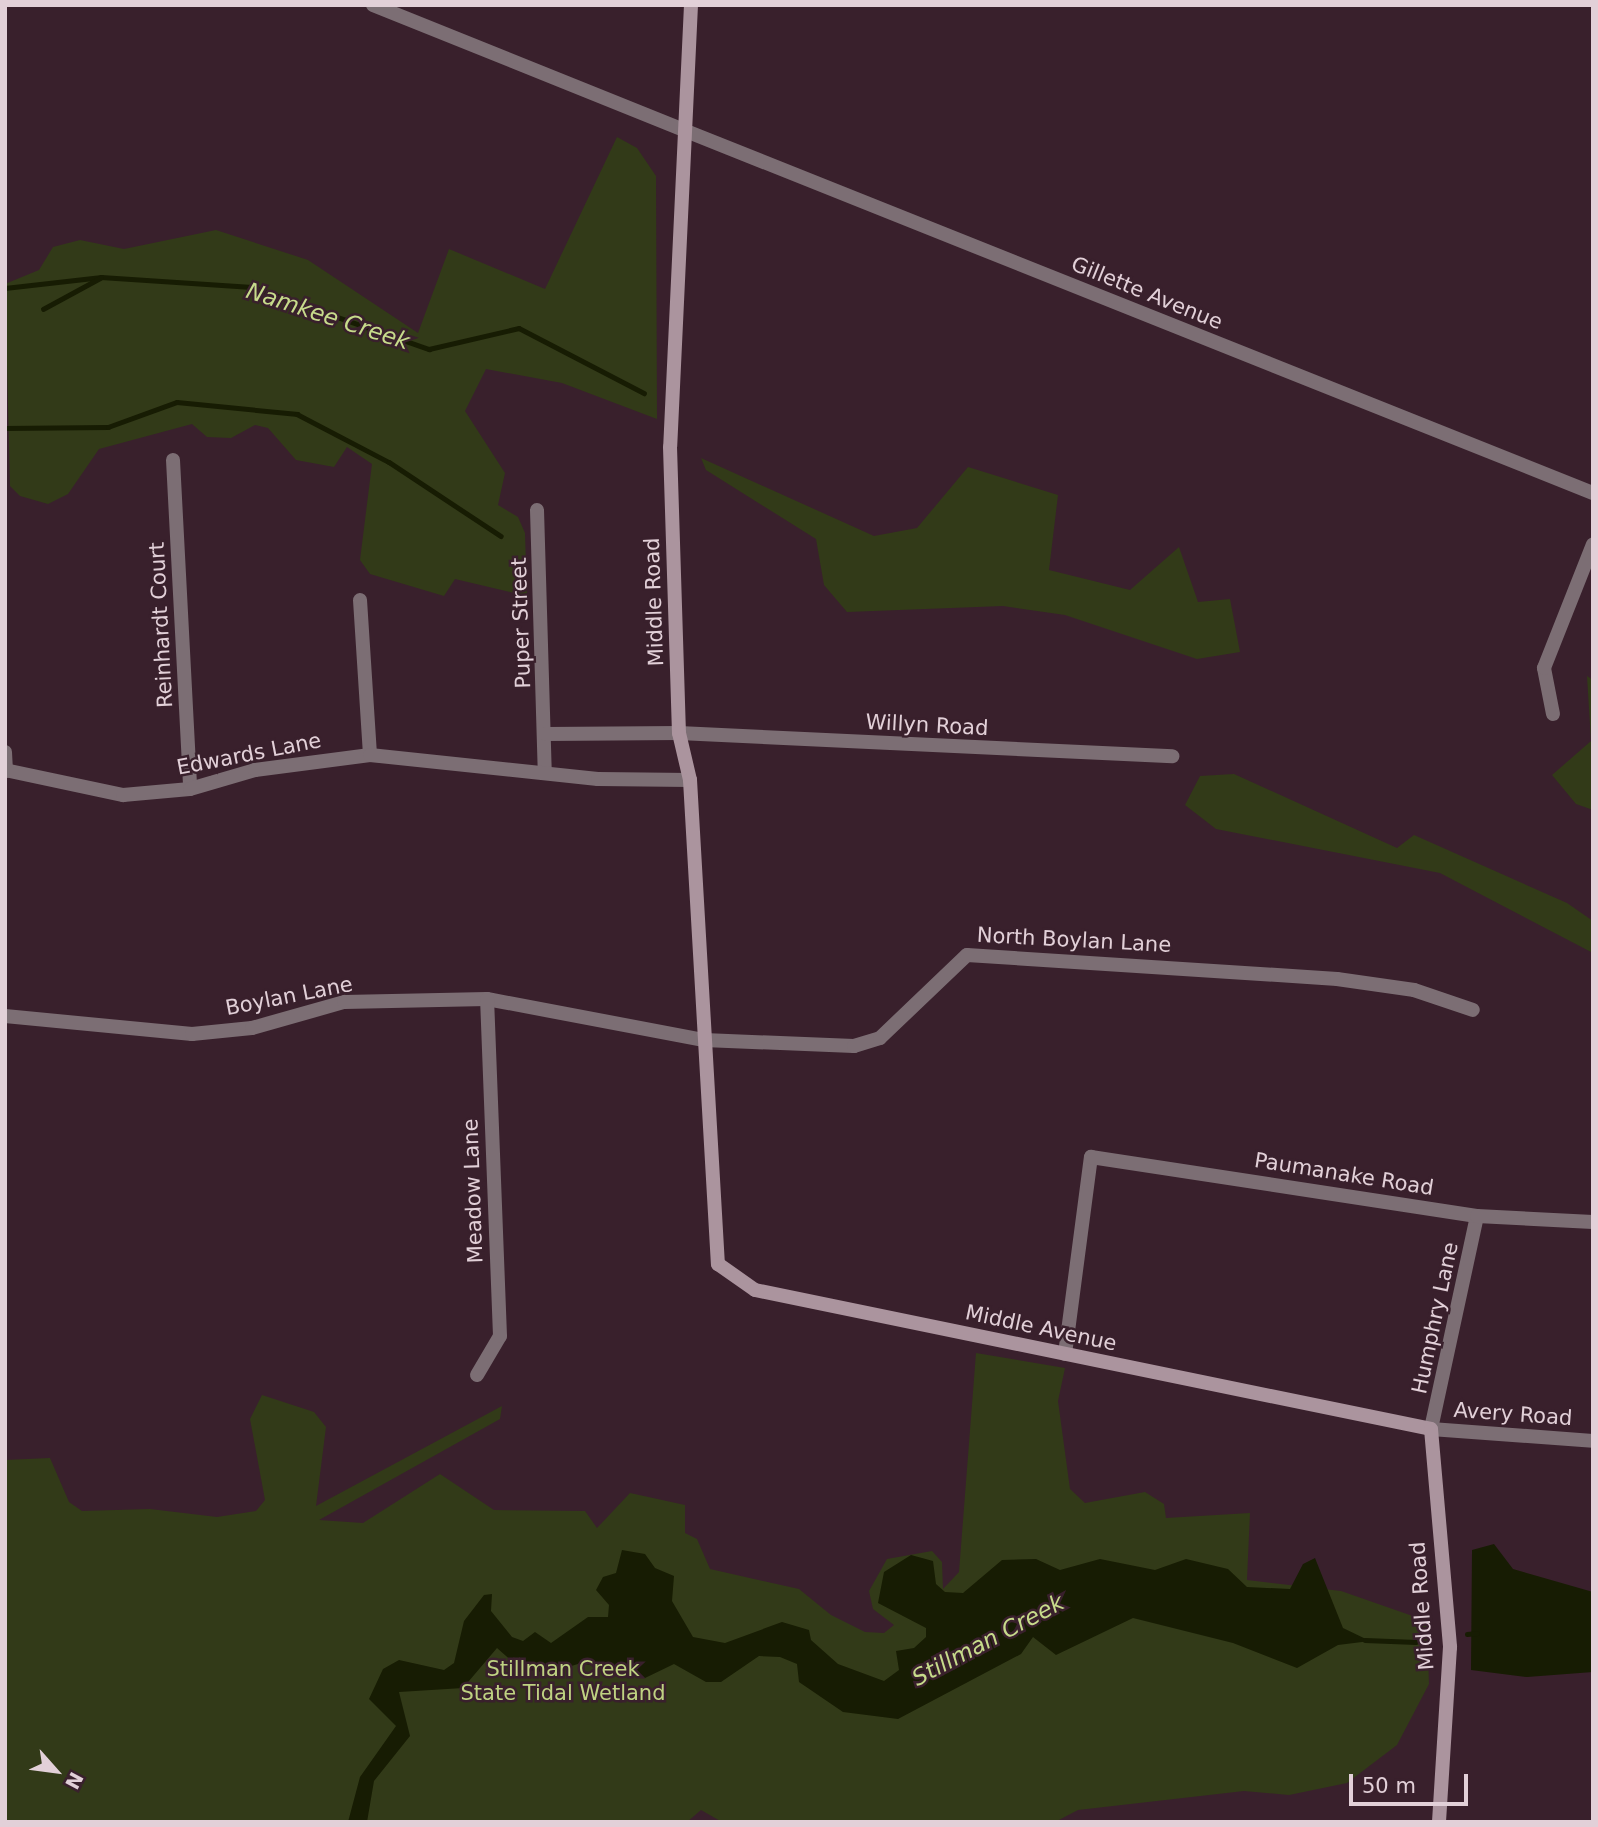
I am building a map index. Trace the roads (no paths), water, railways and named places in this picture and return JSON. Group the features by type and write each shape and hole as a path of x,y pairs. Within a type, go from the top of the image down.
{"main road":[{"name":"Middle Road","path":"691,5 670,447 679,733 690,780 711,1196"},
{"name":"Middle Avenue","path":"711,1196 718,1264 737,1283 1431,1429"},
{"name":"Middle Road","path":"1431,1429 1450,1647 1439,1822"}],"street":[{"name":"Gillette Avenue","path":"373,5 1593,493"},
{"name":"Reinhardt Court","path":"173,460 190,789"},
{"name":"Puper Street","path":"537,510 547,734"},
{"path":"1553,714 1544,668 1593,544"},
{"path":"360,600 370,755"},
{"name":"Willyn Road","path":"547,734 679,733 1172,756"},
{"path":"545,772 547,734"},
{"path":"5,752 6,771"},
{"name":"Edwards Lane","path":"6,771 122,794 190,789 255,770 370,755 545,772 690,780"},
{"name":"North Boylan Lane","path":"704,1040 854,1046 880,1038 967,955 1337,979 1414,990 1473,1010"},
{"name":"Boylan Lane","path":"5,1016 192,1034 252,1028 344,1002 487,999 704,1040"},
{"name":"Meadow Lane","path":"477,1375 500,1335 487,999"},
{"name":"Paumanake Road","path":"1065,1354 1091,1157 1477,1216 1593,1222"},
{"name":"Humphry Lane","path":"1431,1429 1477,1216"},
{"name":"Avery Road","path":"1431,1429 1593,1441"}],"water":[{"path":"1494,1544 1513,1569 1593,1592 1593,1672 1527,1677 1471,1670 1472,1550"},
{"path":"622,1550 645,1554 655,1568 674,1576 672,1601 693,1637 725,1643 782,1622 809,1630 811,1640 838,1664 884,1681 899,1670 896,1651 914,1648 926,1637 926,1628 878,1603 884,1572 911,1555 933,1561 936,1584 945,1592 963,1593 1002,1560 1036,1559 1060,1570 1100,1559 1155,1570 1186,1559 1228,1569 1247,1587 1290,1589 1303,1564 1315,1558 1343,1628 1370,1641 1338,1645 1297,1668 1233,1643 1133,1618 1056,1655 1033,1637 1021,1654 898,1719 843,1712 799,1682 797,1664 780,1657 759,1656 721,1682 706,1682 674,1664 645,1678 581,1663 549,1673 521,1669 497,1648 463,1688 399,1692 410,1736 374,1781 367,1822 348,1822 360,1777 396,1726 369,1699 383,1669 399,1660 444,1670 454,1663 464,1621 484,1595 492,1594 491,1611 512,1637 523,1641 535,1632 551,1643 588,1617 608,1617 609,1605 596,1590 603,1577 616,1573"}],"waterway":[{"name":"Namkee Creek","path":"5,288 101,277 252,287 429,349 519,328 644,393"},
{"name":"Namkee Creek","path":"43,309 100,278"},
{"name":"Namkee Creek","path":"5,428 108,427 177,402 297,414 389,462 501,536"},
{"name":"Stillman Creek","path":"1467,1634 1477,1633"},
{"name":"Stillman Creek","path":"1365,1640 1416,1642"}],"park label":[{"name":"Stillman Creek State Tidal Wetland","path":"563,1681"}]}
